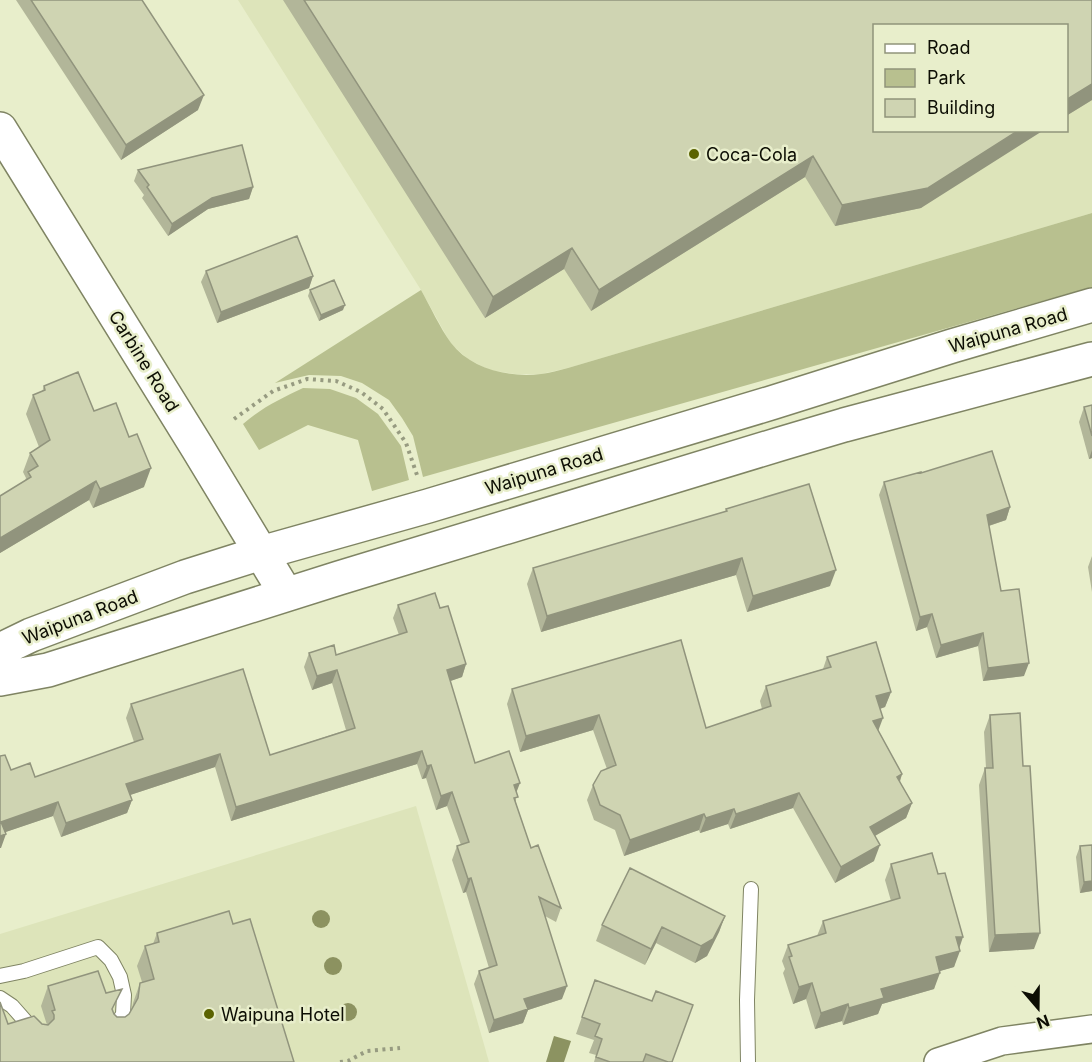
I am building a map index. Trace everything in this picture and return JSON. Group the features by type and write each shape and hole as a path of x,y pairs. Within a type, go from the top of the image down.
{"main road":[{"name":"Carbine Road","path":"0,129 286,594"},
{"name":"Waipuna Road","path":"0,650 31,635 185,577 1092,305"},
{"name":"Waipuna Road","path":"0,680 48,670 286,594 844,425 1092,359"},
{"path":"771,403 780,444"}],"street":[{"path":"938,1062 1002,1041 1092,1029"}],"lane":[{"path":"748,1062 747,1000 751,889"},
{"path":"0,976 98,947 111,960 120,977 124,995 123,1014 114,1029"},
{"path":"0,998 12,1006 38,1036"}],"path":[{"path":"234,419 273,391 307,380 336,381 361,392 383,409 406,443 420,482"},
{"path":"340,1062 367,1051 400,1048"}],"shaded area":[{"name":"Coca-Cola","path":"238,0 1092,0 1092,213 568,368 541,374 515,374 489,370 468,359 451,344 421,290"},
{"path":"416,806 489,1062 0,1062 0,934"},
{"path":"554,1036 571,1041 564,1062 546,1062"}],"green space":[{"path":"1092,213 1092,287 423,477 413,436 389,400 362,383 341,376 309,375 275,383 421,290 451,343 469,359 504,373 541,374 568,368"},
{"path":"303,388 330,389 356,398 378,414 401,446 409,480 372,491 358,440 308,425 259,450 243,424 264,408"}],"building":[{"path":"31,0 142,0 204,95 126,145"},
{"name":"Coca-Cola","path":"304,0 1092,0 1092,84 1068,99 1068,24 873,24 873,132 1016,132 928,188 842,205 813,156 599,290 572,248 493,297"},
{"path":"242,145 253,187 212,198 172,224 138,170"},
{"path":"297,236 313,276 221,312 206,271"},
{"path":"334,280 345,305 321,315 310,290"},
{"path":"78,372 94,411 116,403 129,437 137,434 151,468 100,489 96,481 0,538 0,496 31,477 28,472 38,466 30,453 50,440 33,395 45,390 44,386"},
{"path":"1092,405 1092,436 1084,407"},
{"path":"992,451 1010,507 987,515 1001,591 1019,589 1029,663 988,668 983,633 941,645 932,614 920,617 884,482"},
{"path":"809,484 836,570 753,596 742,558 547,616 533,568 727,511 726,509"},
{"path":"435,593 440,608 448,606 466,664 447,670 475,763 509,751 520,783 514,785 518,797 514,798 531,848 538,845 561,908 539,897 567,986 524,999 528,1009 494,1020 479,971 497,965 471,878 468,879 457,846 469,842 452,792 441,796 431,765 427,766 422,751 236,807 220,754 126,784 132,800 66,823 58,802 1,822 6,834 0,836 0,756 5,755 11,770 30,763 35,777 143,739 131,704 243,669 270,755 355,728 337,670 317,676 309,653 334,645 336,655 407,632 398,605"},
{"path":"681,640 706,728 771,706 766,686 831,667 827,657 876,642 891,692 876,696 883,718 873,721 902,774 897,777 912,803 870,827 880,845 841,867 799,793 736,814 734,809 706,818 704,814 630,840 620,815 600,805 593,785 601,771 616,765 599,715 526,736 512,689"},
{"path":"1020,713 1023,766 1030,766 1040,933 995,935 985,768 993,768 990,715"},
{"path":"1092,845 1092,881 1084,882 1080,846"},
{"path":"932,853 938,874 945,873 963,937 956,937 960,951 936,957 940,973 881,989 884,998 849,1008 848,1004 821,1013 812,983 799,987 789,957 792,956 788,945 826,933 823,921 900,898 891,864"},
{"path":"630,868 725,916 713,939 701,946 662,927 651,949 602,925"},
{"path":"229,911 233,924 250,919 294,1062 0,1062 0,1002 8,1024 34,1016 42,1024 48,1025 54,1019 52,1011 55,1010 48,986 98,971 106,993 122,989 112,1009 117,1017 125,1017 138,998 140,983 154,979 145,946 159,942 157,933"},
{"path":"595,980 652,1001 656,991 693,1005 672,1062 646,1054 643,1062 610,1062 596,1057 602,1039 595,1036 600,1024 582,1017"}],"place":[{"name":"Coca-Cola","path":"694,154"},
{"name":"Waipuna Hotel","path":"209,1014"}]}
